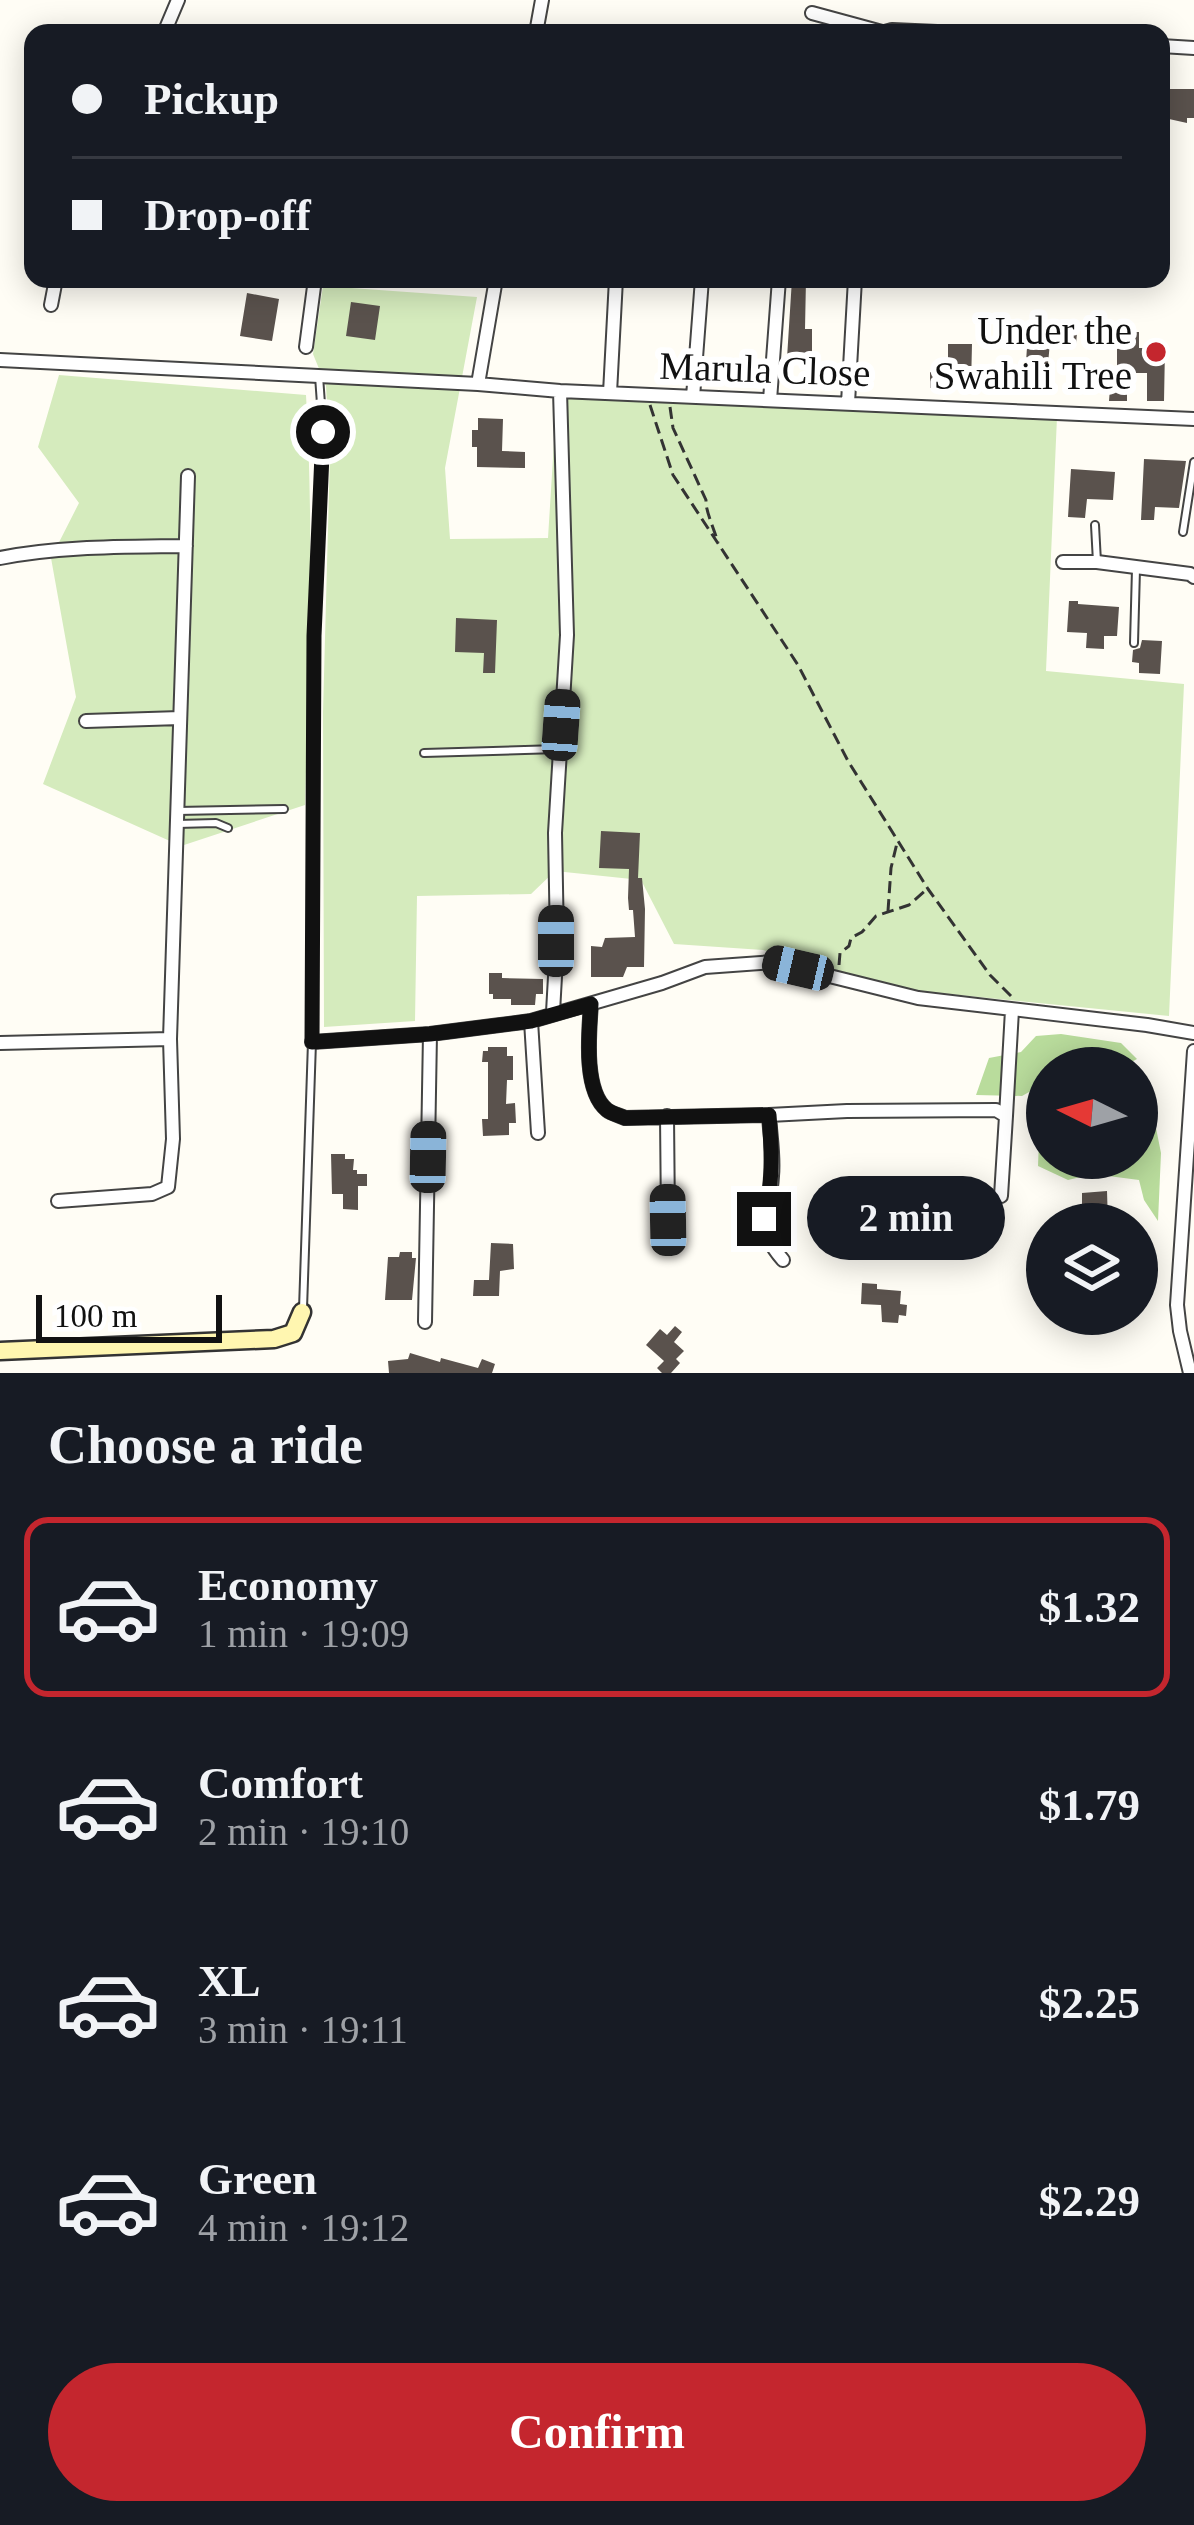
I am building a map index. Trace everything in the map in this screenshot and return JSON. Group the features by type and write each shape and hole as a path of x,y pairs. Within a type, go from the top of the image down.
{"street":[{"path":"812,13 850,24"},
{"path":"51,305 54,288"},
{"path":"306,347 314,288"},
{"path":"478,384 494,288"},
{"path":"610,393 616,288"},
{"path":"693,397 702,288"},
{"path":"770,400 778,288"},
{"path":"848,403 854,288"},
{"name":"Marula Close","path":"0,360 1194,419"},
{"path":"554,1012 555,833 567,634 560,391"},
{"path":"58,1201 152,1194 168,1187 188,476"},
{"path":"0,558 77,548 186,546"},
{"path":"1063,562 1097,562 1194,577"},
{"path":"86,721 180,718"},
{"path":"312,1042 531,1021 705,967 773,962 918,998 1194,1034"},
{"path":"591,1004 588,1054 596,1096 607,1110 625,1118 997,1110 1006,1116"},
{"path":"1001,1196 1019,1010"},
{"path":"531,1021 538,1133"},
{"path":"425,1322 430,1034"},
{"path":"0,1043 170,1039"},
{"path":"1190,1373 1178,1317 1194,1051"},
{"path":"769,1115 773,1168 764,1219 768,1243 783,1260"},
{"path":"667,1116 668,1220"},
{"path":"0,1352 274,1339 293,1333 302,1312"}],"lane":[{"path":"302,1312 312,1042 314,636 323,432 319,376"},
{"path":"1183,532 1194,463"},
{"path":"1095,525 1097,562"},
{"path":"1134,644 1136,569"},
{"path":"424,753 561,749"},
{"path":"177,817 284,809"},
{"path":"177,817 229,828"},
{"path":"1178,1317 1194,1317"}],"path":[{"path":"646,394 670,471 798,664 848,760 928,889 1019,1010"},
{"path":"668,395 673,428 706,500 718,545"},
{"path":"888,913 897,841"},
{"path":"834,976 840,953 851,938 876,916 909,904 928,889"}],"green space":[{"path":"323,288 477,297 445,468 450,539 548,538 557,394 1057,417 1046,671 1184,684 1169,1016 919,991 831,972 763,950 674,944 641,880 555,871 531,894 417,896 415,1021 324,1027 323,712 330,454 326,386 313,354"},
{"path":"59,375 306,395 310,548 305,805 181,846 43,784 76,697 51,558 79,503 38,447"},
{"path":"1061,1034 1125,1047 1026,1047 1026,1094 976,1095 989,1058 1021,1052 1036,1036"},
{"path":"1158,1138 1161,1153 1158,1221 1158,1203 1146,1203 1139,1180 1131,1179 1158,1179"}],"building":[{"path":"1170,89 1194,89 1194,118 1187,118 1187,123 1170,119"},
{"path":"791,288 806,288 805,329 812,329 812,358 787,358"},
{"path":"247,293 279,299 272,341 240,336"},
{"path":"351,302 380,306 375,340 346,336"},
{"path":"1034,325 1068,327 1068,332 1077,333 1076,344 1050,342 1041,377 1025,377 1027,347 1021,346 1022,334 1034,334"},
{"path":"1123,332 1139,332 1139,348 1165,348 1164,401 1147,401 1147,373 1127,373 1127,401 1109,401 1110,388 1089,388 1089,371 1117,372 1117,343 1122,343"},
{"path":"948,344 972,344 971,386 930,388 930,372 948,372"},
{"path":"478,418 503,419 502,451 525,452 525,468 477,467 472,430 478,430"},
{"path":"1144,459 1186,461 1179,508 1155,507 1154,520 1141,520"},
{"path":"1071,469 1115,472 1113,500 1087,499 1085,518 1068,517"},
{"path":"1069,601 1119,607 1117,636 1104,636 1104,649 1086,648 1087,633 1067,632"},
{"path":"456,618 497,620 495,673 483,673 484,653 455,652"},
{"path":"1142,640 1162,641 1160,674 1139,673 1139,663 1132,662 1133,650 1140,648"},
{"path":"601,831 640,833 644,967 627,967 623,977 591,977 591,946 602,947 605,938 635,937 633,910 629,910 629,869 599,868"},
{"path":"489,973 543,979 543,994 536,994 535,1005 493,999"},
{"path":"488,1047 507,1047 507,1056 513,1056 506,1104 515,1103 516,1123 509,1123 509,1135 483,1136 482,1119 488,1119 488,1062 482,1062"},
{"path":"331,1154 354,1159 353,1170 367,1174 367,1186 358,1186 358,1210 343,1209 343,1194 332,1194"},
{"path":"1107,1191 1107,1203 1082,1203 1082,1193"},
{"path":"491,1243 513,1244 514,1269 500,1271 499,1296 473,1296 474,1280 489,1280"},
{"path":"400,1252 412,1252 416,1258 412,1300 385,1300 388,1257 399,1257"},
{"path":"862,1283 901,1291 906,1316 899,1315 898,1323 882,1322 881,1305 861,1304"},
{"path":"675,1326 682,1332 674,1342 684,1351 671,1373 662,1373 657,1368 664,1361 646,1345 660,1329 667,1335"},
{"path":"410,1353 478,1368 482,1359 495,1364 492,1373 389,1373 388,1361 408,1359"}],"place":[{"name":"Under the Swahili Tree","path":"1156,352"}],"route":[{"path":"323,432 314,636 312,1042 531,1021 591,1004 588,1054 596,1096 607,1110 625,1118 769,1115 773,1168 764,1219"}]}
